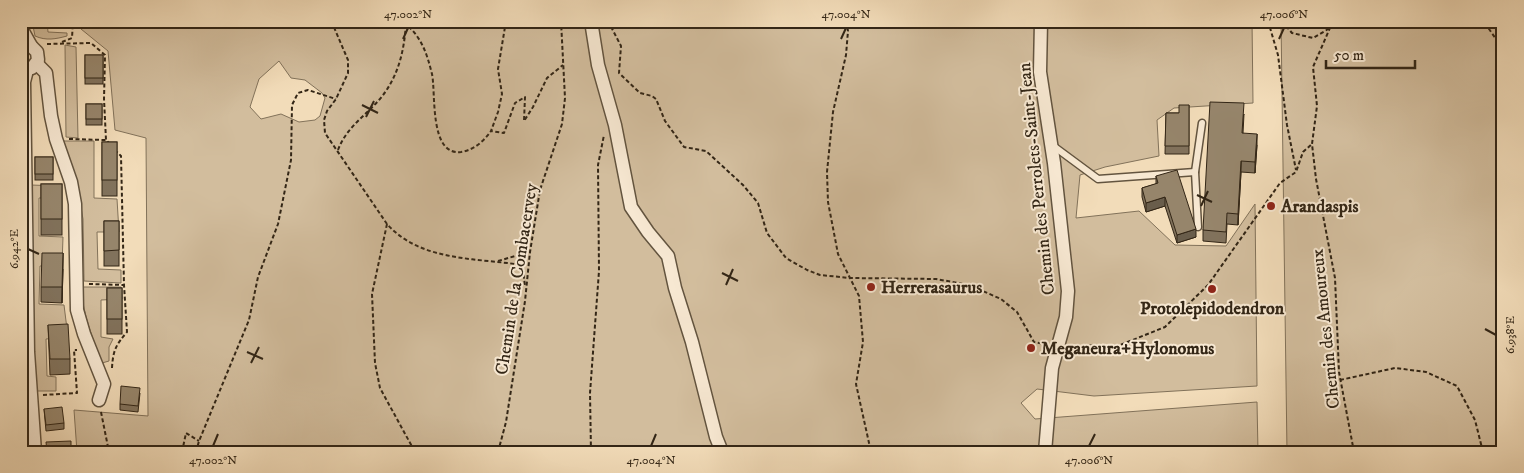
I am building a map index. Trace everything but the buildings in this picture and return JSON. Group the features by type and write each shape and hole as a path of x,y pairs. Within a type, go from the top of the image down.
{"street":[{"path":"591,21 598,66 615,125 631,207 668,256 716,437 722,452"},
{"name":"Chemin des Perrolets-Saint-Jean","path":"1041,21 1040,72 1051,144 1068,291 1066,317 1052,368 1045,452"},
{"path":"21,28 26,46 37,52 38,60 28,67 24,82 25,351 31,396 35,452"},
{"path":"28,67 46,73 56,139 71,182 77,232 77,310 84,334 104,384 99,400"}],"lane":[{"path":"1198,227 1195,172 1202,123"},
{"path":"1051,144 1098,179 1195,172"}],"path":[{"path":"60,44 72,38 73,21"},
{"path":"322,21 333,25"},
{"path":"334,21 333,25 348,60 348,73 324,120 325,133 337,151 394,232 414,245 441,254 515,264 523,270 525,301"},
{"path":"406,23 424,45 432,74 437,130 443,145 452,152 462,152 477,145 491,131 498,112 502,94 498,69 506,21"},
{"name":"Chemin de la Combacervey","path":"498,452 506,422 540,190 562,124 565,98 561,21"},
{"path":"608,21 621,46 619,73 640,93 656,99 665,122 684,147 706,151 742,185 758,203 767,233 786,258 807,270 820,274 850,278 936,279 969,285 1001,300 1017,312 1034,342 1058,346 1120,345 1165,327 1208,285 1280,183 1296,172 1303,152 1312,144 1317,106 1313,67 1333,21"},
{"path":"846,21 848,31 846,55 833,112 827,172 828,202 838,254 858,296 863,342 856,384 871,452"},
{"path":"1268,21 1278,56 1287,125 1296,172"},
{"path":"1282,21 1292,33 1313,38 1330,28"},
{"path":"1478,21 1489,29 1503,49"},
{"path":"337,151 342,138 389,87 399,68 404,46 406,23"},
{"path":"49,52 46,44 91,43 106,55 104,99 106,140 111,145"},
{"path":"491,131 504,133 515,103 525,97 524,121 547,78 564,64"},
{"path":"196,452 249,320 258,277 278,224 291,160 292,105 298,93 308,90 336,99"},
{"path":"591,452 590,393 599,271 598,165 605,132"},
{"path":"56,139 106,140"},
{"name":"Chemin des Amoureux","path":"1312,144 1316,179 1335,278 1340,380 1354,452"},
{"path":"104,384 112,382 112,356 116,344 127,332 120,156 116,150"},
{"path":"387,224 372,294 375,363 380,388 415,452"},
{"path":"495,261 530,252"},
{"path":"76,284 124,285"},
{"path":"31,396 77,393 74,350 81,350"},
{"path":"1340,380 1395,368 1426,372 1457,386 1475,420 1483,452"},
{"path":"99,400 109,452"},
{"path":"182,452 186,433 199,441"}],"shaded area":[{"path":"32,21 47,21 48,32 67,33 67,36 43,39 35,36"},
{"path":"81,21 1252,21 1253,103 1174,108 1157,120 1159,156 1105,167 1080,175 1076,218 1139,211 1175,245 1226,246 1255,204 1257,386 1094,396 1037,389 1021,403 1035,419 1257,402 1258,452 77,452 74,410 148,416 146,138 115,130 108,51 81,29","holes":["279,61 291,78 305,80 322,93 325,98 320,116 315,120 299,122 281,114 261,119 250,107 259,79"]},
{"path":"1281,21 1503,21 1503,452 1287,452"},
{"path":"65,45 76,47 78,138 66,137"},
{"path":"61,141 94,141 94,198 117,199 119,232 97,232 98,269 121,270 121,283 84,281 83,219 80,202"},
{"path":"31,185 59,186 58,198 39,198 39,236 63,237 62,266 40,266 39,304 64,305 68,337 46,339 47,376 56,377 56,391 35,391"},
{"path":"81,287 121,287 122,299 101,300 101,337 113,339 109,347 109,361 102,363 91,335"}],"place":[{"name":"Arandaspis","path":"1271,206"},
{"name":"Herrerasaurus","path":"871,287"},
{"name":"Protolepidodendron","path":"1212,289"},
{"name":"Meganeura+Hylonomus","path":"1031,348"}]}
